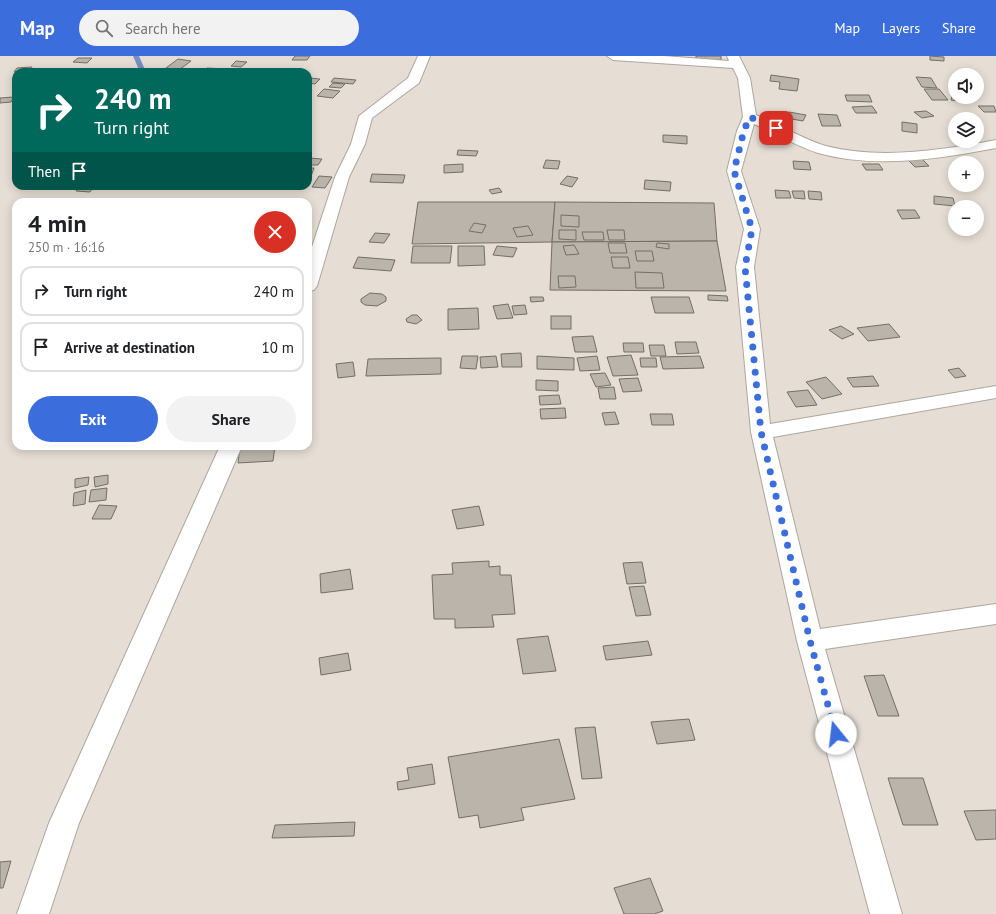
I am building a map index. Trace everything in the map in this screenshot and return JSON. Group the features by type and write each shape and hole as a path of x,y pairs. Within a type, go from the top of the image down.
{"street":[{"path":"312,273 342,177 358,144 366,116 414,80 424,56"},
{"path":"613,56 735,61 744,78 750,117 744,130 734,171 752,229 745,267 761,432 810,641 886,914"},
{"path":"750,117 821,149 861,157 944,154 996,144"},
{"path":"761,432 996,392"},
{"path":"33,914 64,823 229,450"},
{"path":"810,641 996,614"}],"building":[{"path":"295,56 310,56 307,60 292,60"},
{"path":"696,56 721,56 721,60 696,59"},
{"path":"930,56 944,57 944,61 930,60"},
{"path":"78,58 92,58 87,63 73,62"},
{"path":"178,59 191,61 182,68 166,68"},
{"path":"236,61 247,62 241,67 231,66"},
{"path":"771,75 799,79 797,91 779,89 780,82 770,81"},
{"path":"916,77 931,78 937,88 922,87"},
{"path":"312,78 320,79 315,84 312,84"},
{"path":"334,78 356,80 353,84 331,82"},
{"path":"333,83 345,84 341,88 329,87"},
{"path":"324,89 340,91 333,98 317,96"},
{"path":"924,89 939,89 948,100 932,100"},
{"path":"845,95 869,95 872,102 847,101"},
{"path":"12,97 12,100 11,102 0,103 0,98"},
{"path":"872,106 877,113 856,113 852,107"},
{"path":"978,106 994,106 996,112 984,112"},
{"path":"926,111 934,116 922,118 914,112"},
{"path":"789,112 806,115 803,121 786,118"},
{"path":"818,114 837,115 841,126 822,126"},
{"path":"902,122 917,124 917,133 902,131"},
{"path":"663,135 687,136 687,144 663,142"},
{"path":"458,150 478,151 476,156 457,155"},
{"path":"312,158 322,159 318,165 312,165"},
{"path":"921,158 929,166 915,167 907,159"},
{"path":"546,160 560,161 558,169 543,168"},
{"path":"793,161 809,162 811,170 794,169"},
{"path":"463,164 463,172 444,173 444,165"},
{"path":"862,164 879,164 883,170 866,170"},
{"path":"372,174 405,175 403,183 370,182"},
{"path":"319,176 332,177 325,188 312,187"},
{"path":"567,176 578,178 572,187 560,184"},
{"path":"645,180 671,182 670,191 644,189"},
{"path":"499,188 502,192 492,194 489,190"},
{"path":"77,190 91,190 90,192 76,191"},
{"path":"775,190 789,191 791,198 776,198"},
{"path":"792,191 804,191 805,199 794,198"},
{"path":"808,191 821,192 822,200 809,199"},
{"path":"934,196 953,198 954,200 948,200 948,205 934,204"},
{"path":"418,202 555,202 552,242 412,244"},
{"path":"555,202 714,203 717,241 552,242"},
{"path":"897,210 915,210 920,218 902,219"},
{"path":"561,215 579,216 579,227 561,226"},
{"path":"474,223 486,225 482,233 469,231"},
{"path":"528,226 533,235 517,237 513,228"},
{"path":"559,230 576,230 576,240 559,239"},
{"path":"607,230 624,230 625,240 609,240"},
{"path":"582,232 603,232 604,240 584,240"},
{"path":"375,233 390,234 384,243 369,242"},
{"path":"717,241 726,291 550,290 552,242"},
{"path":"608,243 625,243 627,253 610,253"},
{"path":"657,243 669,244 669,249 656,247"},
{"path":"574,245 579,254 566,255 563,246"},
{"path":"413,246 452,246 450,263 411,263"},
{"path":"458,246 484,246 485,265 458,266"},
{"path":"497,246 517,248 513,257 493,255"},
{"path":"635,251 652,251 654,261 637,261"},
{"path":"358,257 395,260 391,271 353,268"},
{"path":"611,257 628,257 630,268 613,268"},
{"path":"635,272 662,273 664,288 636,288"},
{"path":"558,276 575,276 576,287 559,288"},
{"path":"370,293 382,294 386,297 386,301 377,306 365,305 361,302 361,299"},
{"path":"708,295 727,296 728,301 708,300"},
{"path":"530,297 543,297 544,301 531,302"},
{"path":"651,297 689,297 694,313 655,313"},
{"path":"508,304 513,318 497,319 493,306"},
{"path":"525,305 527,314 514,315 512,306"},
{"path":"478,308 479,329 448,330 448,309"},
{"path":"412,315 417,315 422,320 416,324 407,322 406,319"},
{"path":"551,316 571,316 571,329 551,329"},
{"path":"889,324 900,337 868,341 857,328"},
{"path":"841,326 854,334 842,339 829,330"},
{"path":"593,336 597,352 575,352 572,337"},
{"path":"675,342 696,342 699,353 677,354"},
{"path":"623,343 643,343 644,352 624,352"},
{"path":"649,345 664,345 666,356 651,356"},
{"path":"521,353 522,367 502,367 501,354"},
{"path":"631,355 638,375 613,376 607,357"},
{"path":"462,356 478,356 476,369 460,368"},
{"path":"496,356 498,367 481,368 480,357"},
{"path":"537,356 574,358 574,370 537,369"},
{"path":"597,356 600,370 580,371 577,358"},
{"path":"700,356 704,368 663,369 660,357"},
{"path":"441,358 441,374 366,376 368,359"},
{"path":"640,358 656,358 657,367 641,367"},
{"path":"353,362 355,376 338,378 336,364"},
{"path":"959,368 966,376 955,378 948,370"},
{"path":"605,373 611,385 596,387 590,374"},
{"path":"873,376 879,386 853,387 847,378"},
{"path":"826,377 842,394 822,399 806,382"},
{"path":"638,378 642,391 623,392 619,379"},
{"path":"536,380 558,381 558,391 536,390"},
{"path":"614,387 616,399 600,399 598,388"},
{"path":"808,390 817,405 796,407 787,392"},
{"path":"559,395 561,404 540,405 539,396"},
{"path":"565,408 566,418 541,419 540,409"},
{"path":"615,412 619,424 605,425 602,413"},
{"path":"650,414 672,414 674,425 652,425"},
{"path":"240,450 274,450 273,461 238,463"},
{"path":"108,475 108,484 95,487 94,477"},
{"path":"89,477 88,485 75,488 75,479"},
{"path":"107,488 106,500 89,502 91,490"},
{"path":"86,490 85,504 73,506 74,493"},
{"path":"99,505 117,506 111,519 92,519"},
{"path":"479,506 484,525 457,529 452,510"},
{"path":"489,561 489,567 500,566 500,575 511,575 515,614 492,615 494,627 455,628 455,619 434,619 432,575 453,574 452,563"},
{"path":"642,562 646,583 627,584 623,563"},
{"path":"350,569 353,589 321,593 320,574"},
{"path":"644,586 651,615 636,616 629,587"},
{"path":"548,636 556,671 523,674 517,639"},
{"path":"648,641 652,655 606,660 603,646"},
{"path":"348,653 351,670 321,675 319,658"},
{"path":"884,675 899,716 878,716 864,676"},
{"path":"689,719 695,740 657,744 651,722"},
{"path":"595,727 602,778 582,779 575,728"},
{"path":"559,739 575,799 521,808 524,820 480,828 478,815 459,818 448,757"},
{"path":"432,764 435,784 398,790 397,782 409,780 407,768"},
{"path":"888,778 923,778 938,825 903,825"},
{"path":"996,810 996,839 976,840 964,811"},
{"path":"355,822 354,836 272,838 275,825"},
{"path":"11,861 3,888 0,888 0,862"},
{"path":"650,878 663,911 654,914 624,914 614,888"}],"waterway":[{"path":"136,56 141,68"}],"route":[{"path":"776,128 750,117 744,130 734,171 752,229 745,267 754,344 761,432 810,641 836,734"}]}
